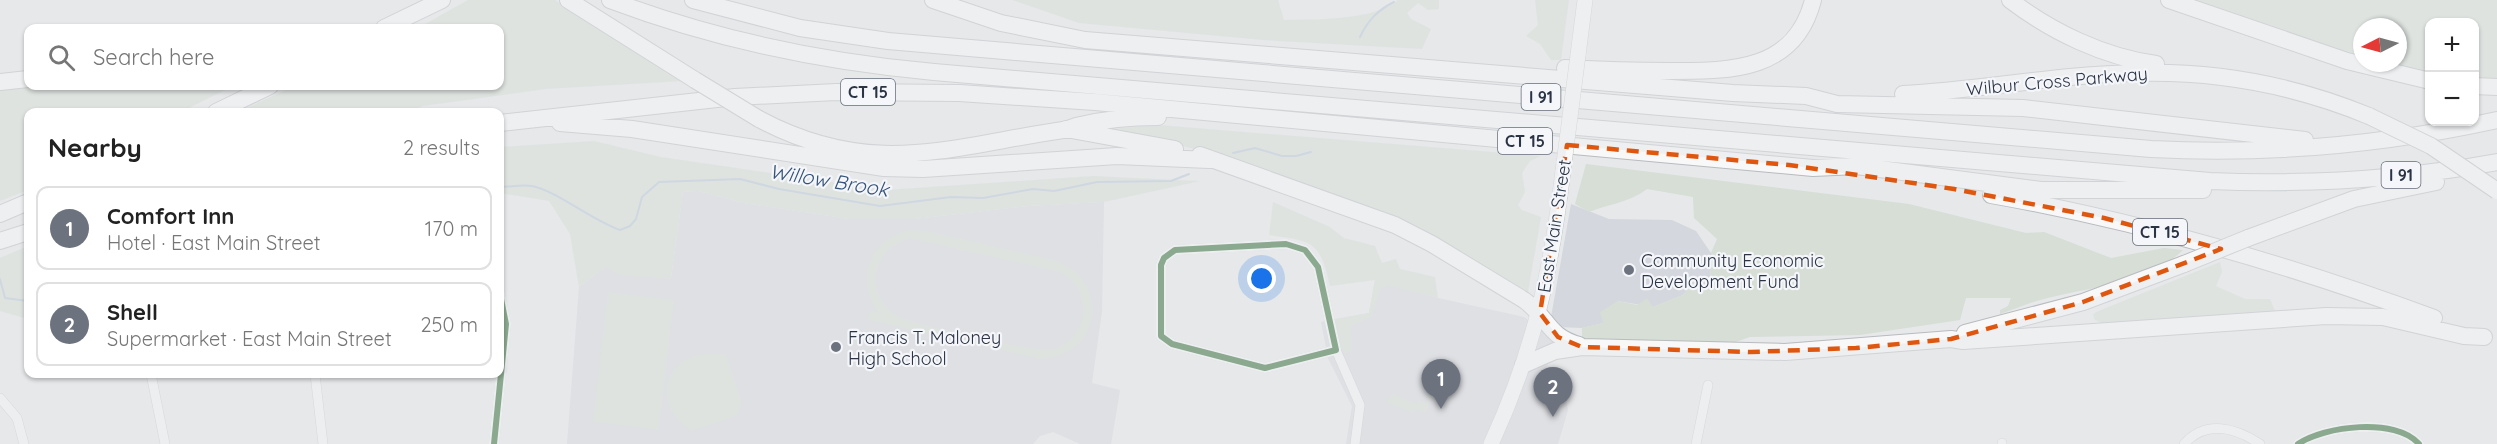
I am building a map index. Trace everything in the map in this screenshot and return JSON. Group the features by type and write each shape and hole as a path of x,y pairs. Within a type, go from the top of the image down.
{"highway":[{"path":"392,24 442,0"},
{"path":"568,0 759,119 788,133 829,146 895,156 953,151 1081,124 1132,118 1216,120 1237,116"},
{"name":"I 91","path":"610,0 672,22 745,43 820,59 878,67 2175,178 2245,182 2305,181 2422,173 2497,162"},
{"name":"I 91","path":"693,0 800,28 888,41 2122,147 2262,151 2392,138 2497,120"},
{"path":"933,0 986,19 1039,33 1095,41 1733,93 1806,96 1837,104 2023,108 2289,139 2329,140 2377,136 2392,138"},
{"path":"955,0 986,19"},
{"path":"1514,75 1542,68 1687,71 1748,67 1774,56 1790,41 1806,21 1813,0"},
{"path":"2010,0 2048,25 2104,52 2136,61 2183,67 2203,75"},
{"path":"2169,0 2348,61 2425,80"},
{"path":"383,24 405,18"},
{"name":"Wilbur Cross Parkway","path":"1806,96 1921,93 2126,73 2203,75 2293,90 2369,116 2433,148 2497,191"},
{"path":"0,82 24,79"},
{"path":"2479,86 2497,87"},
{"path":"224,108 262,90"},
{"name":"CT 15","path":"504,124 708,99 866,92 1024,97 1813,168 1982,193 2130,224 2315,277 2491,339"},
{"path":"504,124 571,123 609,126 884,168 923,169 1117,156 1209,160"},
{"path":"1066,129 1173,149 1281,183 1395,225 1422,238 1524,300 1540,313 1558,337 1582,347"},
{"path":"1951,339 1961,334 2083,302 2336,205 2385,191 2469,175 2497,162"},
{"path":"1813,168 1857,166 2059,191 2279,188 2305,181"},
{"path":"0,214 24,204"},
{"path":"0,241 24,233"},
{"path":"1523,365 1555,351 1582,347 1785,352 1951,339 1963,341 2344,315 2395,319 2458,335 2491,339"}],"main road":[{"name":"East Main Street","path":"1491,444 1523,365 1540,313 1563,171 1585,0"}],"street":[{"path":"1336,350 1265,368 1166,341 1160,330 1164,258 1174,250 1286,244 1305,250 1318,267 1336,350 1360,405 1355,444"},
{"path":"504,314 506,324 504,344"},
{"path":"152,378 165,444"},
{"path":"315,378 323,444"},
{"path":"494,444 501,378"},
{"path":"1696,444 1708,385"},
{"path":"0,398 17,418 24,444"},
{"path":"2298,444 2327,432 2376,427 2403,432 2419,444"},
{"path":"2184,444 2199,432 2222,428 2245,434 2260,444"}],"highlighted area":[{"path":"1567,145 1789,165 1954,189 2104,218 2221,249 2083,302 1951,339 1856,348 1751,352 1582,347 1558,337 1540,313"}],"shaded area":[{"path":"468,0 555,0 683,81 545,89 418,108 246,108 286,90 504,90 504,24 425,24"},
{"path":"1012,0 1278,0 1284,20 1344,18 1375,12 1398,0 1439,0 1439,9 1428,10 1418,3 1407,13 1411,19 1431,29 1422,49 1263,40 1079,23"},
{"path":"1535,0 1569,0 1561,60 1551,60 1540,44 1526,36 1538,25"},
{"path":"2195,0 2497,0 2497,79 2479,79 2479,18 2425,18 2425,71 2407,68 2407,18 2353,18 2353,55"},
{"path":"24,86 24,90 225,90 189,108 24,108 24,192 0,201 0,88"},
{"path":"1158,125 1541,156 1530,161 1522,173 1525,192 1518,205 1522,210 1541,217 1528,292 1495,275 1221,155 1110,129"},
{"path":"594,141 661,157 886,190 1093,176 1200,181 1104,202 1030,206 915,219 849,219 743,203 698,191 683,192 671,279 619,275 606,267 579,287 570,234 549,201 504,194 504,147"},
{"path":"1586,164 1909,204 2026,233 2044,232 2111,258 2164,248 2183,250 2153,270 2135,277 2040,300 2000,314 2000,310 2008,306 2011,298 1966,298 1960,320 1860,335 1750,337 1721,347 1582,340 1582,328 1603,323 1600,312 1618,301 1637,305 1647,298 1653,307 1683,295 1687,290 1710,287 1711,253 1717,239 1694,218 1693,197 1647,189 1626,200 1589,212 1575,204"},
{"name":"Francis T. Maloney High School","path":"698,191 743,203 849,219 915,219 1030,206 1104,202 1102,311 1092,383 1120,390 1111,444 1080,444 1053,432 1040,436 1033,444 567,444 579,287 606,267 671,279 683,192"},
{"path":"1273,202 1330,227 1344,238 1375,246 1382,263 1396,259 1400,269 1435,277 1438,298 1388,286 1381,288 1372,317 1351,326 1352,351 1345,354 1341,347 1335,319 1369,313 1375,280 1330,286 1322,260 1312,246 1296,239 1269,235"},
{"path":"1571,204 1609,219 1672,220 1696,231 1711,253 1710,287 1687,290 1683,295 1653,307 1618,301 1603,323 1582,328 1558,327 1546,371 1563,378 1568,410 1558,444 1346,444 1352,406 1328,358 1321,322 1369,313 1375,280 1438,298 1524,317 1548,334"},
{"path":"910,230 927,231 1054,260 1073,270 1085,284 1092,300 1092,316 1087,332 1077,346 1061,355 1040,359 868,320 870,311 878,312 867,286 870,262 876,251 896,234","holes":["912,239 1059,272 1069,278 1079,291 1083,302 1083,315 1075,334 1065,344 1052,349 1002,343 899,317 880,297 876,285 880,261 898,244"]},
{"path":"24,248 24,318 0,311 0,258"},
{"path":"2220,262 2222,272 2216,286 2245,299 2270,299 2277,315 2102,323 2095,320 2093,315 2096,312"},
{"path":"608,292 674,300 659,430 593,422"},
{"path":"700,354 726,354 742,403 737,416 691,431 671,410 667,393 670,376 688,358"},
{"path":"1434,366 1446,367 1445,375 1441,373 1441,380 1425,413 1416,409 1414,413 1387,403 1392,393 1417,404 1419,400 1426,403 1436,379"}],"waterway":[{"name":"Willow Brook","path":"1360,37 1374,16 1394,2"},
{"name":"Willow Brook","path":"1233,153 1255,148 1282,156 1296,156 1311,152"},
{"name":"Willow Brook","path":"504,187 528,185 542,189 620,230 630,226 636,219 642,197 659,182 740,179 779,189 880,206 951,197 983,198 1033,189 1054,191 1097,182 1171,181 1189,174"},
{"name":"Willow Brook","path":"0,279 5,298 24,300"}],"cycle path":[{"path":"1286,244 1305,250 1318,267 1336,350 1265,368 1172,344 1161,336 1161,265 1164,258 1175,250 1286,244"},
{"path":"504,314 506,324 504,344"},
{"path":"494,444 501,378"},
{"path":"2298,444 2325,433 2360,427 2394,430 2419,444"}],"place":[{"name":"Community Economic Development Fund","path":"1629,270"},
{"name":"Francis T. Maloney High School","path":"836,347"},
{"name":"Comfort Inn","path":"1441,409"},
{"name":"Shell","path":"1553,417"}]}
